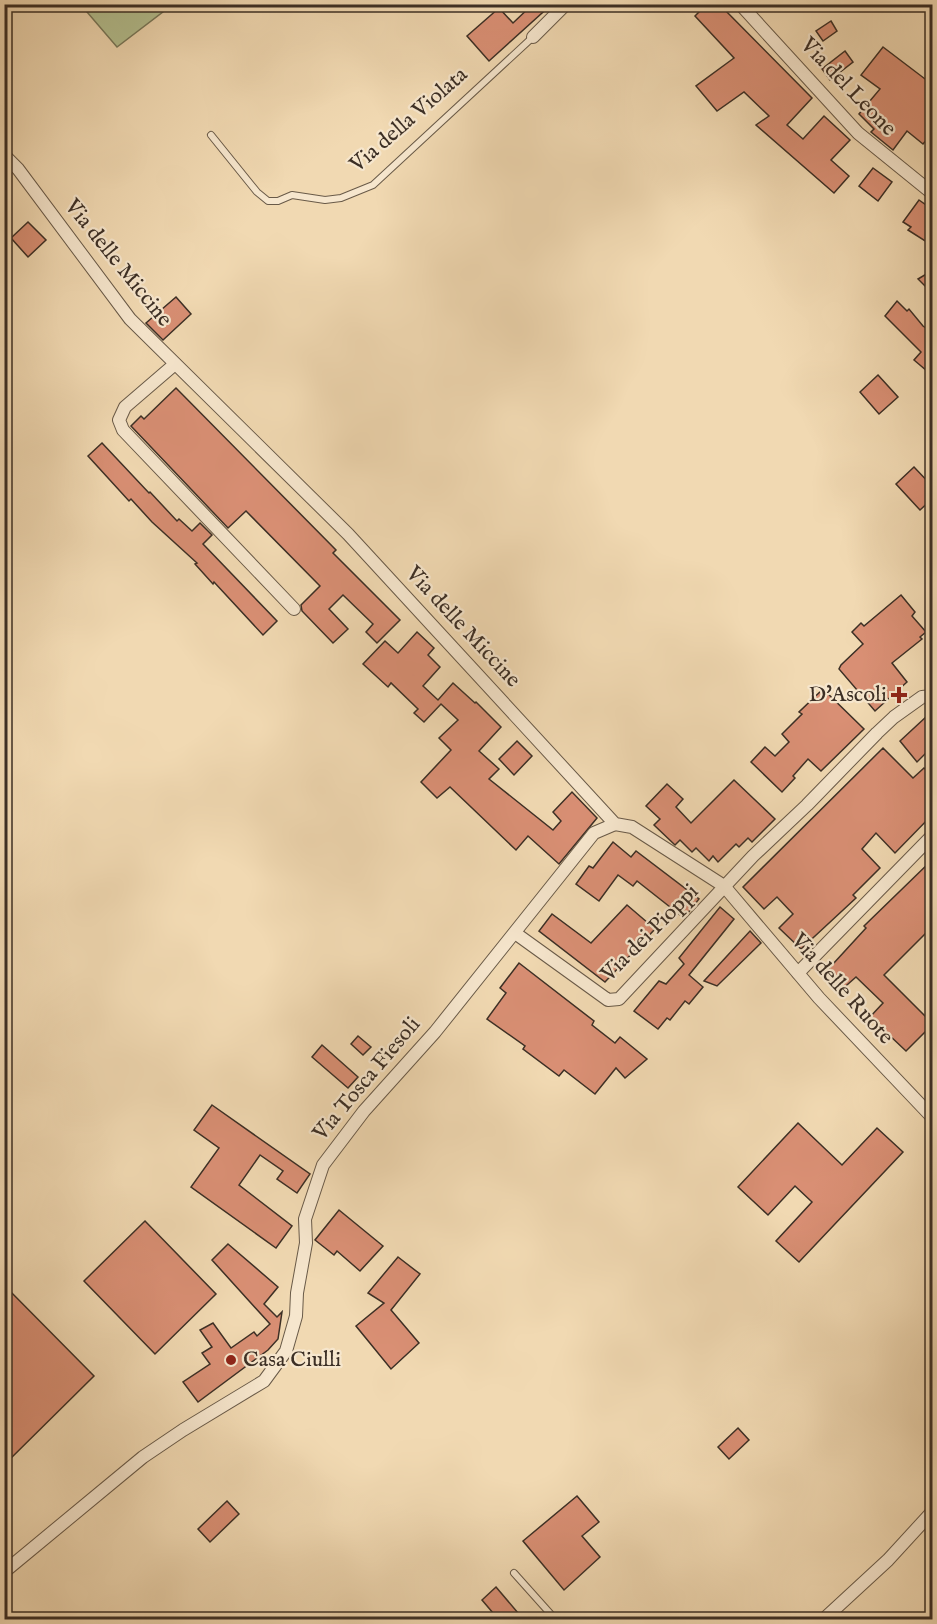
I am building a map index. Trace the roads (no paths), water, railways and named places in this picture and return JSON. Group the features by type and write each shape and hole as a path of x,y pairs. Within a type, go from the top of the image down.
{"street":[{"name":"Via della Violata","path":"533,37 566,4"},
{"name":"Via del Leone","path":"740,4 858,133 933,193"},
{"name":"Via delle Miccine","path":"4,155 18,170 130,319 348,534 615,824 632,827 724,886"},
{"path":"175,364 125,407 120,420 123,430 294,609"},
{"path":"724,886 894,717 922,697 933,696"},
{"name":"Via Tosca Fiesoli","path":"4,1572 143,1457 264,1381 286,1351 296,1316 297,1293 306,1243 304,1219 322,1164 364,1111 435,1032 594,833 615,824"},
{"path":"798,973 933,836"},
{"name":"Via dei Pioppi","path":"515,933 608,1000 619,999 711,903 724,886"},
{"name":"Via delle Ruote","path":"724,886 860,1042 933,1117"},
{"path":"823,1620 888,1560 933,1512"}],"lane":[{"name":"Via della Violata","path":"211,135 257,192 268,201 278,201 292,195 325,200 341,198 373,185 533,37"},
{"path":"514,1573 556,1617 556,1620"}],"place":[{"name":"D'Ascoli","path":"899,695"},
{"name":"Casa Ciulli","path":"231,1360"}]}
